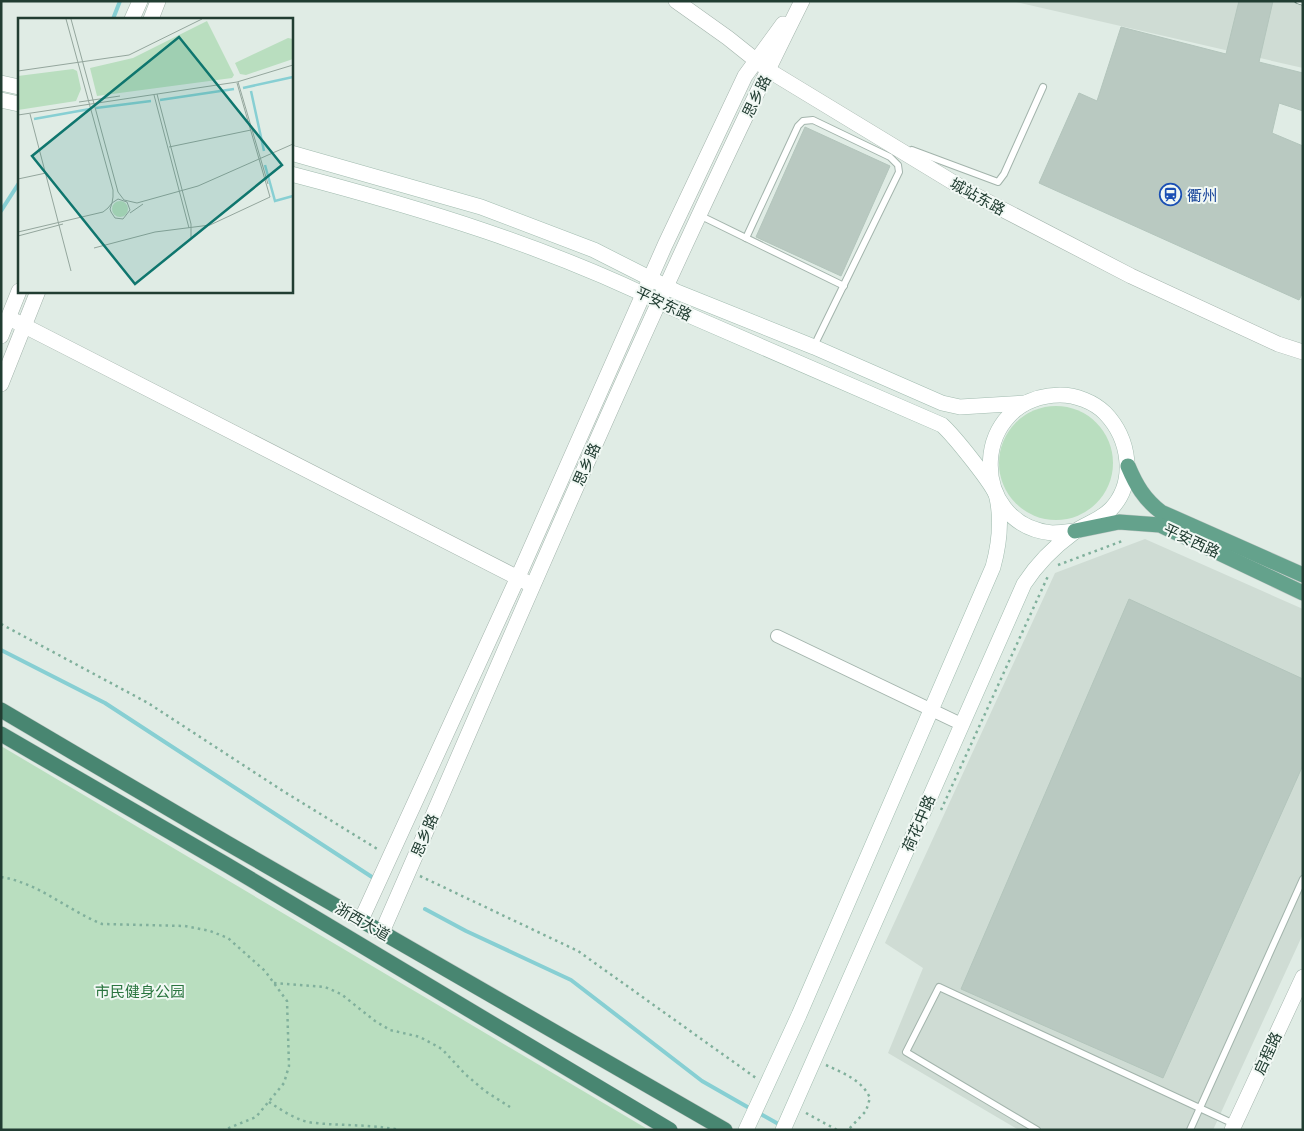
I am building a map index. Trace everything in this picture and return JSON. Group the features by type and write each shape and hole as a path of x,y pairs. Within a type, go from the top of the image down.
{"highway":[{"name":"浙西大道","path":"1,710 725,1130"},
{"name":"浙西大道","path":"1,734 227,865 670,1130"}],"main road":[{"name":"平安西路","path":"1128,466 1138,488 1148,502 1161,512 1303,575"},
{"name":"平安西路","path":"1074,531 1119,522 1160,525 1303,593"}],"street":[{"path":"132,18 140,1"},
{"path":"151,18 158,1"},
{"name":"城站东路","path":"676,1 756,59 768,70 969,192 1131,276 1278,344 1303,352"},
{"name":"思乡路","path":"382,932 643,293 745,76 756,59 802,1"},
{"name":"思乡路","path":"362,920 660,302 699,215 802,1"},
{"path":"1,83 18,87"},
{"path":"1,100 18,104"},
{"name":"平安东路","path":"292,153 481,207 594,250 666,286 814,347 942,403 960,406 1025,403"},
{"name":"平安东路","path":"292,174 434,213 538,250 643,293 942,425 955,437 997,496"},
{"path":"1,336 19,292"},
{"path":"1,384 38,292"},
{"path":"9,318 525,581"},
{"path":"748,1126 800,1015 993,567 1000,540 997,496 990,476 990,454 996,434 1008,416 1025,403 1046,395 1068,395 1087,401 1103,411 1116,426 1125,443 1128,466 1124,488 1112,508 1095,522 1074,531 1052,533 1030,527 1011,514 997,496"},
{"name":"荷花中路","path":"783,1130 1024,584 1044,557 1074,531"},
{"path":"777,636 930,711 961,724"},
{"name":"启程路","path":"1233,1127 1302,981"}],"lane":[{"path":"881,139 998,182 1004,174 1043,87"},
{"path":"746,238 798,126 803,121 813,120 890,157 898,165 899,172 814,347"},
{"path":"699,215 844,286"},
{"path":"1190,1130 1302,883"},
{"path":"1037,1130 906,1052 939,987 1200,1108 1233,1127"}],"path":[{"path":"1054,568 1125,540"},
{"path":"938,813 1050,571"},
{"path":"1,877 13,879 45,892 90,919 102,924 185,926 210,931 228,938 243,949 287,1001 289,1066 284,1083 256,1117 224,1130"},
{"path":"273,984 324,987 341,994 374,1021 390,1030 420,1037 442,1049 465,1074 485,1091 510,1107"},
{"path":"823,1063 851,1077 866,1090 870,1098 866,1111 848,1130"},
{"path":"269,1102 291,1116 314,1123 373,1125 400,1130"}],"shaded area":[{"path":"1012,1 1303,1 1303,68"},
{"path":"1145,539 1303,609 1303,934 1213,1130 1019,1130 888,1053 923,968 885,943 1055,573"}],"green space":[{"path":"1056,406 1078,410 1097,422 1109,441 1113,463 1109,485 1097,504 1078,516 1056,520 1034,516 1015,504 1003,485 999,463 1003,441 1015,422 1034,410"},
{"name":"市民健身公园","path":"1,746 649,1130 1,1130"}],"building":[{"path":"1239,1 1273,1 1259,62 1303,73 1303,111 1279,103 1272,133 1303,146 1303,292 1299,300 1039,183 1079,93 1097,101 1121,27 1226,54"},
{"path":"805,127 890,166 841,276 756,237"},
{"path":"1129,599 1303,679 1303,765 1163,1078 961,989"}],"waterway":[{"path":"113,18 120,1"},
{"path":"1,211 18,185"},
{"path":"1,650 105,703 375,879"},
{"path":"425,909 466,931 571,980 702,1081 751,1109"},
{"path":"757,1112 782,1126"}],"railway":[{"path":"1297,1 1303,3"}],"place":[{"name":"衢州","path":"1171,195"}]}
